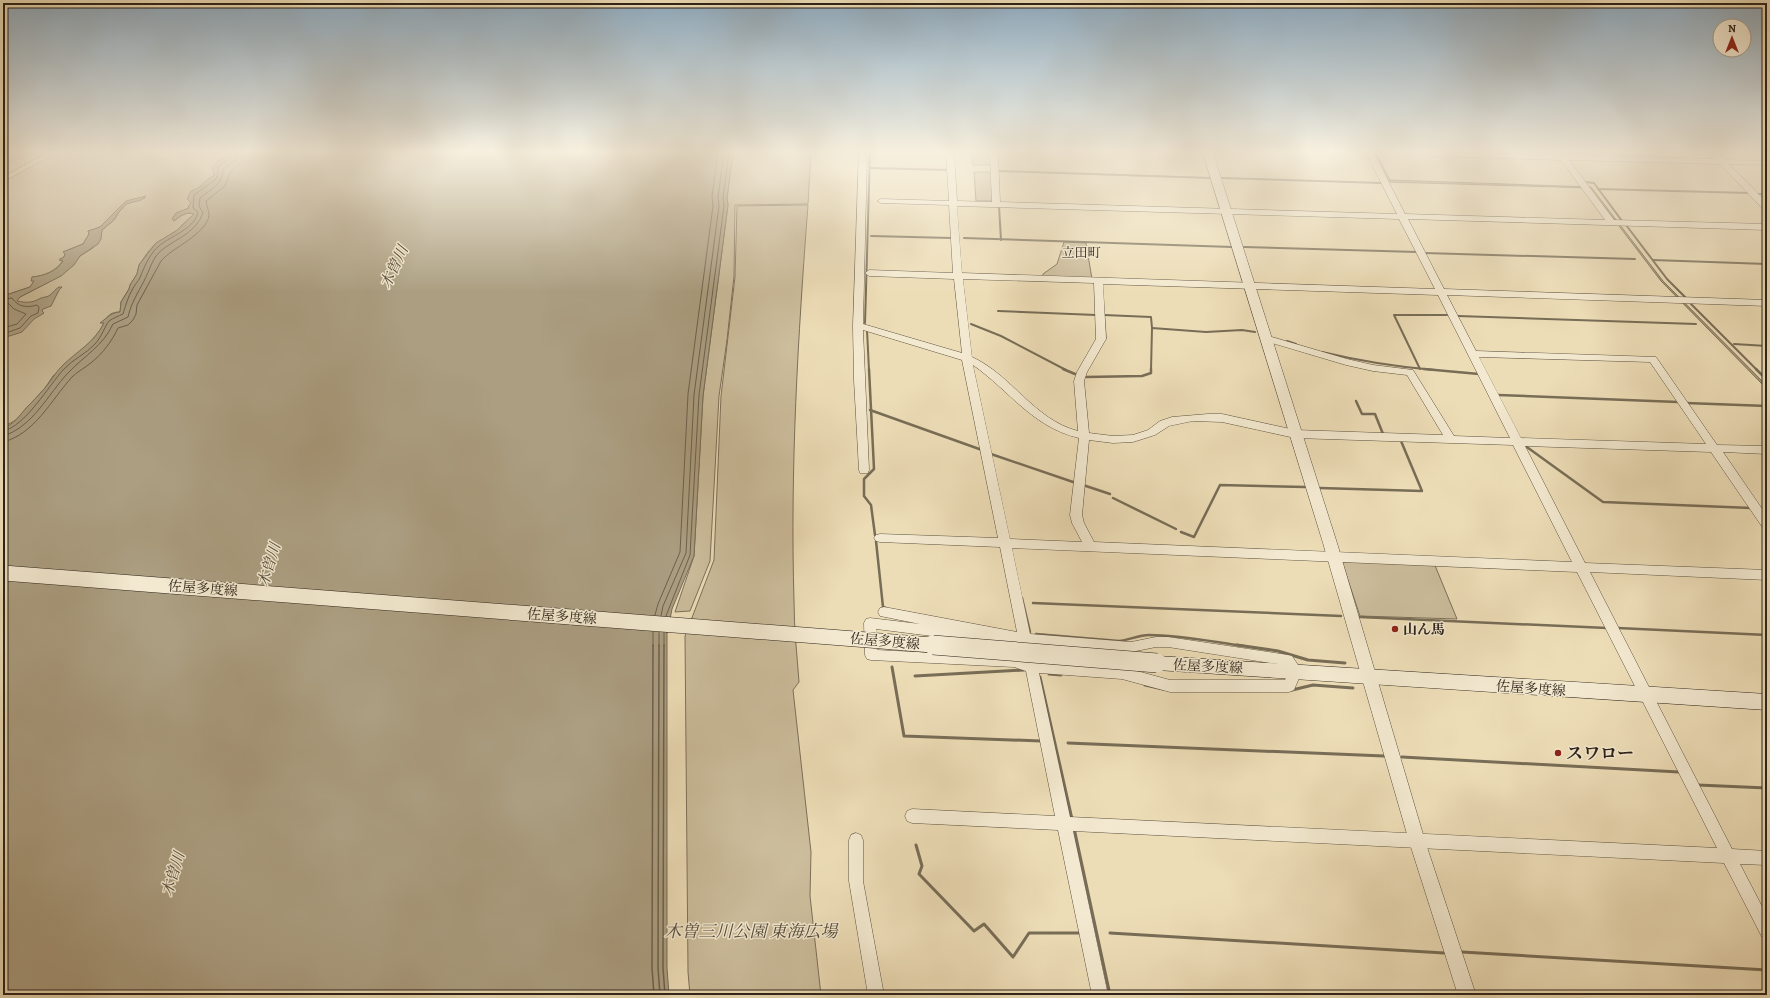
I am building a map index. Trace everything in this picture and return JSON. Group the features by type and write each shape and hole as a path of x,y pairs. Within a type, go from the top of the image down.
{"main road":[{"name":"佐屋多度線","path":"3,573 1156,663 1296,671 1370,678 1648,696 1767,702"}],"street":[{"path":"862,200 858,326 859,380 864,470"},
{"path":"953,200 958,277 967,359 1004,543 1100,995"},
{"path":"996,200 996,204"},
{"path":"1222,200 1333,556 1417,841 1467,995"},
{"path":"1394,200 1767,932"},
{"path":"1595,200 1615,223"},
{"path":"1759,200 1767,208"},
{"path":"881,201 1767,227"},
{"path":"869,274 1767,302"},
{"path":"1090,546 1078,523 1076,515 1084,436 1079,377 1101,339 1098,281"},
{"path":"858,326 906,339 967,359 977,364 1001,382 1034,413 1051,426 1060,431 1084,436 1129,439 1140,437 1164,424 1180,420 1222,418 1295,434 1767,450"},
{"path":"1265,338 1346,362 1373,368 1410,372 1451,439"},
{"path":"1473,354 1653,359 1767,525"},
{"path":"880,538 1767,574"},
{"path":"884,612 1026,641"},
{"path":"870,623 1026,641 1131,647 1156,642 1168,642 1288,660 1296,671 1289,686 1170,686 1122,673 1030,667 1014,662 871,655 870,623"},
{"path":"912,816 1767,858"},
{"path":"856,840 856,881 876,995"}],"green space":[{"path":"3,200 133,200 127,202 104,224 88,231 89,234 83,244 63,252 65,254 64,257 60,259 63,260 54,270 46,274 32,277 34,281 30,287 3,296"},
{"path":"140,200 188,200 191,203 188,208 173,218 174,221 186,214 194,214 176,231 156,243 148,252 139,265 137,274 121,302 120,312 115,312 109,315 92,341 53,376 45,388 16,420 3,427 3,312 20,297 47,283 80,256 93,248 102,230 114,220 126,204"},
{"path":"727,200 808,200 808,204 735,205 734,276 719,396 710,561 690,611 675,612 694,556 703,396 728,205"},
{"path":"976,200 993,200 993,201 976,201"},
{"name":"木曽三川公園 東海広場","path":"808,205 798,353 794,452 794,611 799,682 793,690 811,852 810,896 821,995 690,995 688,972 685,636 714,560 721,396 735,277 737,206"},
{"path":"1064,242 1086,243 1092,279 1042,278 1043,274 1057,264"},
{"path":"1342,562 1434,563 1457,619 1360,616"}],"water":[{"path":"142,200 126,204 114,220 102,230 101,239 98,244 80,256 74,265 61,276 20,297 17,301 32,302 48,296 59,287 62,287 51,306 43,309 42,311 44,313 34,319 22,332 3,338 3,296 30,287 34,281 31,281 32,277 46,274 57,268 63,261 59,260 64,257 65,254 63,252 83,244 89,234 88,231 100,227 126,201"},
{"name":"木曽川","path":"188,200 727,200 728,205 703,396 694,556 672,609 667,634 667,968 669,995 3,995 3,427 10,425 16,420 45,388 57,371 95,336 104,323 100,323 112,314 120,312 121,302 137,274 139,265 156,243 176,231 194,214 186,214 174,221 172,219 176,213 189,208 188,206 191,203"},
{"path":"1599,200 1601,200 1663,281 1767,386 1767,389 1661,281"}],"waterway":[{"path":"865,323 869,200"},
{"path":"1606,200 1622,221"},
{"path":"999,206 1001,239"},
{"path":"1626,225 1667,279 1685,297"},
{"path":"871,236 952,238"},
{"path":"964,238 1001,239"},
{"path":"1001,239 1232,247"},
{"path":"1244,247 1417,252"},
{"path":"1424,253 1635,259"},
{"path":"1653,260 1767,264"},
{"path":"1690,303 1767,380"},
{"path":"998,311 1096,315"},
{"path":"1104,315 1151,317 1152,328"},
{"path":"1420,368 1394,315 1447,315"},
{"path":"1458,316 1696,324"},
{"path":"971,324 1001,336 1066,370"},
{"path":"1151,370 1152,328"},
{"path":"1152,328 1206,332 1242,330 1255,332"},
{"path":"867,330 869,370"},
{"path":"1287,341 1296,344"},
{"path":"1734,344 1767,346"},
{"path":"1322,352 1378,363 1420,368"},
{"path":"1420,368 1435,370"},
{"path":"869,369 871,410"},
{"path":"1063,369 1075,374"},
{"path":"1424,369 1435,370"},
{"path":"1086,377 1142,376 1151,373 1151,370"},
{"path":"1435,370 1479,374"},
{"path":"1498,395 1678,402"},
{"path":"1356,401 1362,414 1375,414 1383,434"},
{"path":"1686,403 1767,406"},
{"path":"871,410 982,450"},
{"path":"871,410 874,469 864,479 864,496 871,505 875,535"},
{"path":"1320,488 1422,491 1401,441"},
{"path":"1524,445 1603,502 1751,508"},
{"path":"991,454 1076,483"},
{"path":"1083,485 1110,494"},
{"path":"1181,532 1194,537 1220,485 1305,487"},
{"path":"1113,498 1176,529"},
{"path":"1760,509 1767,509"},
{"path":"876,541 883,607 886,608"},
{"path":"1022,598 1030,632"},
{"path":"1033,603 1341,616"},
{"path":"1360,617 1607,628"},
{"path":"1618,628 1767,635"},
{"path":"1036,634 1119,641 1145,635 1161,635 1244,646"},
{"path":"1237,645 1278,651 1308,660 1345,663"},
{"path":"892,667 904,736 1041,741"},
{"path":"915,676 1024,670"},
{"path":"1049,674 1061,675"},
{"path":"1040,677 1072,819"},
{"path":"1145,685 1163,689"},
{"path":"1292,690 1313,685 1353,688"},
{"path":"1068,743 1384,756"},
{"path":"1402,757 1679,772"},
{"path":"1698,785 1767,788"},
{"path":"1074,828 1110,995"},
{"path":"916,845 922,866 919,874 974,931 984,924 1013,957 1029,933 1080,933"},
{"path":"1110,933 1444,953"},
{"path":"1462,952 1767,970"}],"place":[{"name":"山ん馬","path":"1395,629"},
{"name":"スワロー","path":"1558,753"}],"district":[{"name":"立田町","path":"1081,252"}]}
